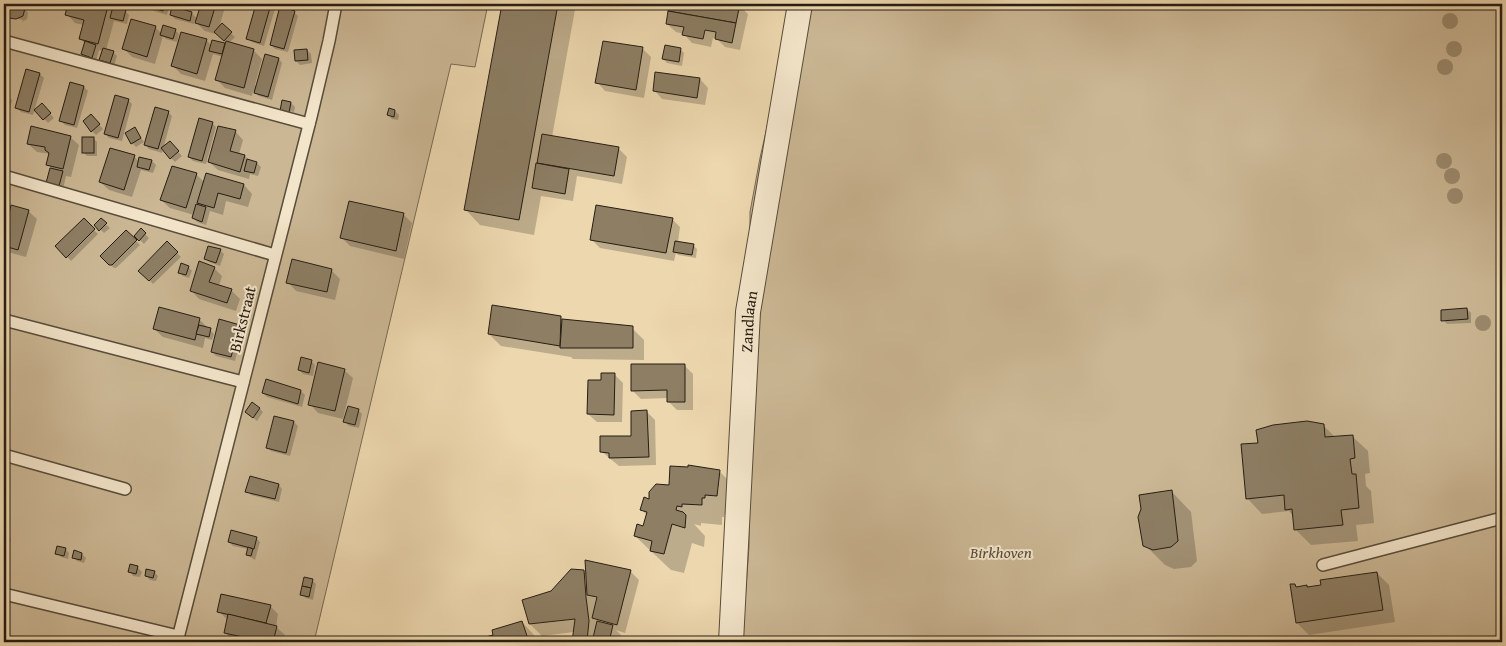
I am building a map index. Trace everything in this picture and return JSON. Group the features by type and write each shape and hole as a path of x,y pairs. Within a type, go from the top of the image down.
{"street":[{"name":"Zandlaan","path":"731,642 748,312 800,4"}],"lane":[{"name":"Birkstraat","path":"178,639 309,124 329,42 335,4"},
{"path":"4,41 309,124"},
{"path":"4,176 275,255"},
{"path":"4,320 243,382"},
{"path":"4,455 125,489"},
{"path":"1323,565 1502,518"},
{"path":"4,594 178,639"}],"green space":[{"path":"4,4 488,4 475,67 451,64 314,642 4,642"},
{"name":"Birkhoven","path":"795,4 1502,4 1502,642 742,642 749,547 750,212 760,158"}],"building":[{"path":"7,4 22,4 25,8 23,16 16,19 9,18 5,11"},
{"path":"68,4 100,4 108,6 98,44 79,39 84,20 65,15"},
{"path":"150,4 165,4 163,11 149,7"},
{"path":"201,4 216,4 209,27 195,23"},
{"path":"256,4 271,4 260,43 246,39"},
{"path":"502,4 558,4 519,220 464,210"},
{"path":"670,4 703,4 722,7 722,4 740,4 736,23 668,11"},
{"path":"113,6 126,10 123,21 110,18"},
{"path":"172,6 192,12 190,21 170,15"},
{"path":"280,6 295,11 284,49 270,45"},
{"path":"668,11 736,23 732,43 715,39 716,32 705,30 703,39 682,35 684,27 666,24"},
{"path":"131,19 156,26 147,57 122,49"},
{"path":"222,23 232,32 224,41 214,32"},
{"path":"163,25 176,29 173,39 160,35"},
{"path":"181,32 207,39 197,74 171,66"},
{"path":"212,40 225,43 222,54 209,51"},
{"path":"85,41 96,45 92,58 81,54"},
{"path":"226,41 254,49 244,88 215,80"},
{"path":"603,41 643,47 636,90 595,83"},
{"path":"665,45 681,48 679,62 662,59"},
{"path":"103,48 114,51 110,63 99,60"},
{"path":"307,49 308,60 295,61 294,50"},
{"path":"265,54 279,58 268,97 254,93"},
{"path":"26,69 40,73 29,112 15,108"},
{"path":"655,72 700,78 697,98 653,91"},
{"path":"70,82 84,86 74,125 59,121"},
{"path":"4,94 9,95 5,110 4,110"},
{"path":"115,95 129,99 118,138 104,134"},
{"path":"282,100 291,102 289,113 280,111"},
{"path":"42,103 51,113 43,120 34,110"},
{"path":"155,107 169,111 158,149 144,145"},
{"path":"389,108 395,110 394,117 387,115"},
{"path":"91,114 100,124 91,132 83,121"},
{"path":"199,118 213,122 202,161 188,157"},
{"path":"31,126 71,136 63,169 46,165 49,153 45,150 45,147 27,144"},
{"path":"218,126 236,130 230,151 245,155 240,172 208,162"},
{"path":"135,127 141,138 131,144 125,133"},
{"path":"542,134 619,147 614,176 537,163"},
{"path":"82,137 94,137 94,153 82,153"},
{"path":"170,141 179,151 170,159 161,148"},
{"path":"110,148 135,155 124,190 99,182"},
{"path":"139,157 152,160 149,170 137,167"},
{"path":"247,159 257,162 254,173 244,171"},
{"path":"536,163 569,169 565,194 532,188"},
{"path":"172,166 197,173 186,208 160,200"},
{"path":"50,168 63,171 59,186 46,183"},
{"path":"206,173 244,184 240,199 218,193 214,208 197,203"},
{"path":"349,201 404,213 396,251 340,238"},
{"path":"196,204 206,207 202,222 192,218"},
{"path":"11,205 29,210 18,250 4,246 4,228 6,228"},
{"path":"596,205 673,218 666,253 590,240"},
{"path":"84,218 95,229 66,258 55,246"},
{"path":"101,218 107,223 99,231 94,225"},
{"path":"141,228 146,233 139,241 134,236"},
{"path":"126,230 137,240 112,265 109,265 100,256"},
{"path":"167,241 178,252 149,281 138,271"},
{"path":"675,241 694,244 692,255 673,252"},
{"path":"208,246 221,249 216,263 204,259"},
{"path":"292,259 332,269 327,292 286,283"},
{"path":"199,261 215,267 209,282 232,289 227,303 190,291"},
{"path":"181,263 189,266 186,275 178,273"},
{"path":"492,305 561,316 560,346 488,334"},
{"path":"159,307 200,318 195,340 153,329"},
{"path":"1467,308 1468,319 1441,321 1441,310"},
{"path":"219,319 240,325 231,357 211,352"},
{"path":"562,319 633,326 633,348 560,348"},
{"path":"199,325 211,328 209,337 196,334"},
{"path":"301,357 312,360 309,373 298,370"},
{"path":"318,362 345,369 335,411 308,405"},
{"path":"631,364 685,364 685,402 667,402 667,390 631,391"},
{"path":"601,373 615,373 614,415 587,414 588,380 601,380"},
{"path":"266,379 301,390 298,404 262,393"},
{"path":"252,402 260,408 253,418 245,412"},
{"path":"348,406 359,409 355,425 343,422"},
{"path":"647,410 649,457 609,458 609,453 600,452 600,436 631,436 631,411"},
{"path":"274,416 294,421 286,453 266,448"},
{"path":"1307,421 1324,424 1325,437 1353,435 1355,458 1350,459 1352,474 1356,474 1359,508 1341,510 1343,525 1294,530 1292,509 1285,510 1284,495 1246,499 1241,444 1258,443 1256,430 1273,425"},
{"path":"688,465 720,470 717,496 705,495 705,498 702,498 702,505 682,504 682,507 677,506 676,510 686,515 685,528 672,524 664,554 650,551 652,541 634,536 637,524 643,526 647,512 640,510 644,497 649,499 649,492 656,484 669,485 670,466 688,467"},
{"path":"250,476 279,484 275,499 245,492"},
{"path":"1172,490 1178,541 1171,547 1153,550 1143,546 1138,517 1141,509 1139,495"},
{"path":"231,530 257,537 254,549 228,542"},
{"path":"57,546 66,548 64,556 55,554"},
{"path":"248,547 253,549 251,556 246,555"},
{"path":"74,550 82,553 81,560 72,558"},
{"path":"585,560 631,570 617,625 592,618 597,597 587,595"},
{"path":"130,564 138,566 136,574 128,572"},
{"path":"146,569 155,571 153,578 145,576"},
{"path":"571,569 584,570 589,621 587,642 572,642 575,619 529,624 522,600 551,591"},
{"path":"1377,572 1383,610 1296,623 1290,584 1295,584 1296,587 1307,585 1307,587 1321,585 1320,580"},
{"path":"304,577 313,579 311,588 302,586"},
{"path":"302,586 311,588 309,597 300,595"},
{"path":"221,594 271,605 266,623 217,612"},
{"path":"228,614 277,626 273,642 224,633"},
{"path":"522,621 529,642 468,642 493,635 492,630"},
{"path":"597,621 613,625 609,642 592,642"}]}
